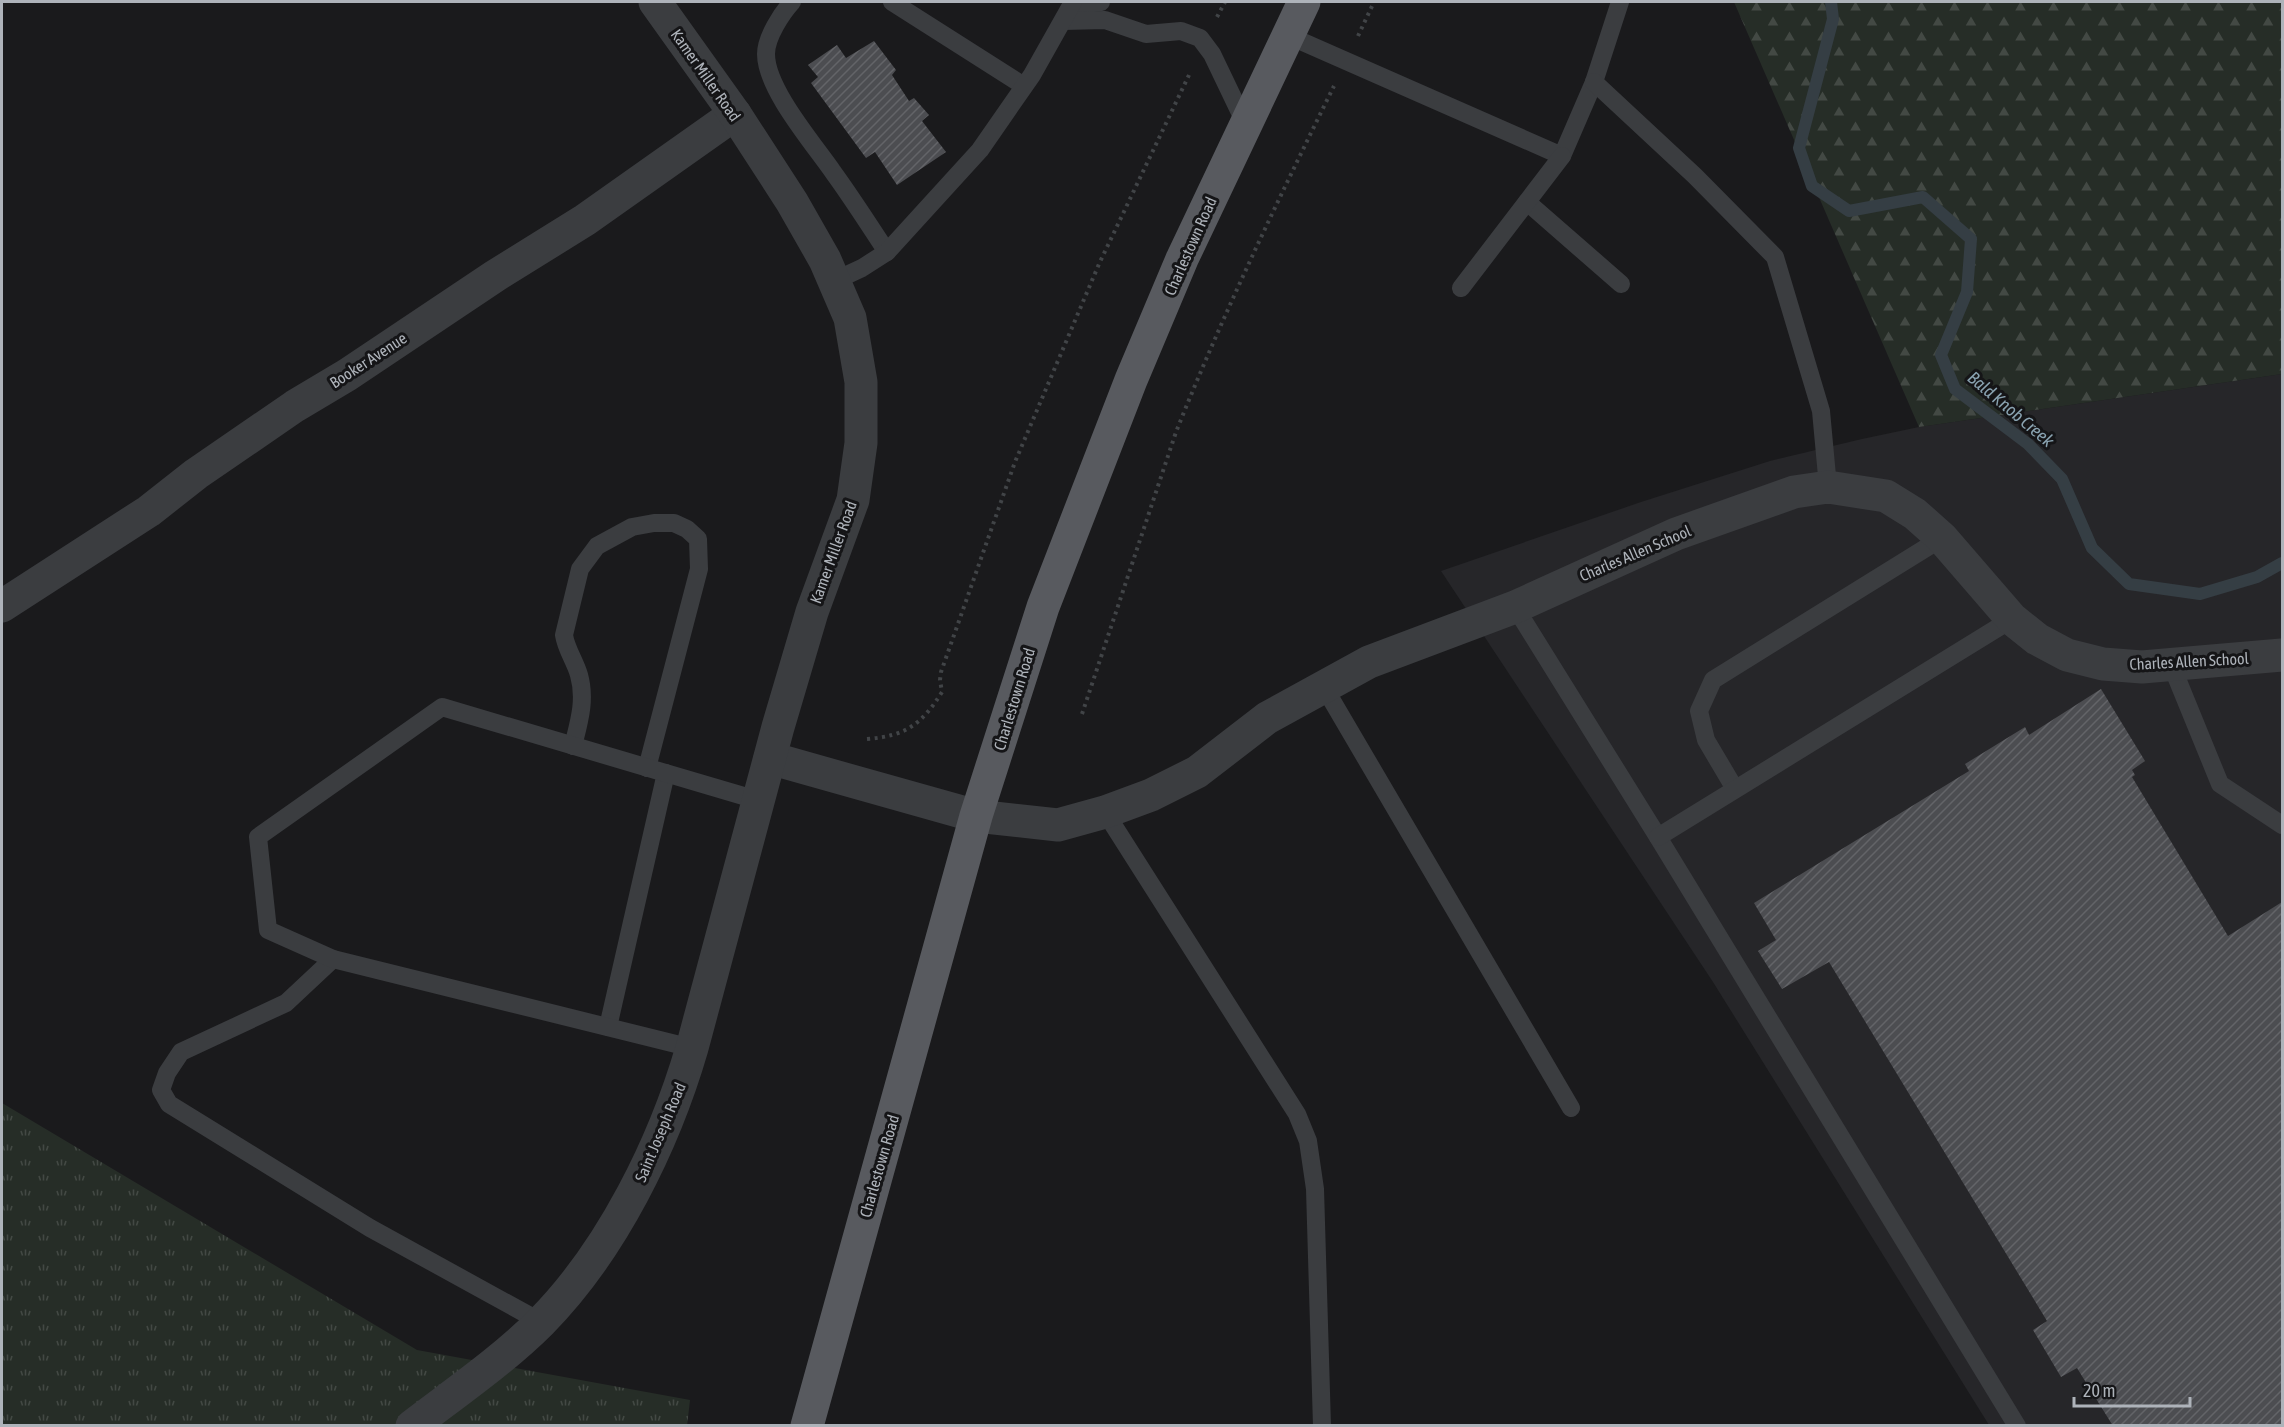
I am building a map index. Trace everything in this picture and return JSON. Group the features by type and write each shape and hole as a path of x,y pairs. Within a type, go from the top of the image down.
{"main road":[{"name":"Charlestown Road","path":"807,1425 976,816 1043,607 1131,380 1178,270 1304,2"}],"street":[{"name":"Kamer Miller Road","path":"655,2 735,114 792,202 825,260 850,318 861,382 861,443 853,500 812,612 770,758"},
{"name":"Booker Avenue","path":"2,606 149,511 196,474 295,406 347,375 495,276 585,220 735,114"},
{"name":"Charles Allen School","path":"976,816 1058,825 1105,812 1151,795 1197,772 1267,718 1369,663 1515,607 1676,534 1794,492 1828,487 1886,496 1915,514 1942,537 2012,619 2037,639 2067,655 2103,664 2142,667 2283,655"},
{"path":"770,758 976,816"},
{"name":"Saint Joseph Road","path":"412,1425 487,1368 541,1322 586,1268 624,1210 655,1150 681,1087 770,758"}],"lane":[{"path":"792,2 775,28 766,53 770,72 788,109 887,252"},
{"path":"834,281 862,268 887,252 980,150 1049,47 1069,9 1101,2"},
{"path":"1461,288 1563,156 1594,82 1620,2"},
{"path":"902,4 1024,86"},
{"path":"1069,9 1146,34 1181,31 1191,33 1204,43 1212,54 1245,125"},
{"path":"1287,35 1563,156"},
{"path":"1594,82 1695,176 1776,257 1821,411 1828,487"},
{"path":"1527,202 1621,284"},
{"path":"573,746 582,709 582,691 564,635 580,569 597,546 632,527 654,523 674,523 687,529 698,539 699,569 647,768"},
{"path":"1735,789 1706,740 1699,711 1713,680 1942,537"},
{"path":"1515,607 2017,1425"},
{"path":"1658,837 2012,619"},
{"path":"2171,664 2220,784 2282,824"},
{"path":"1324,687 1571,1108"},
{"path":"692,1048 333,959 268,930 258,837 442,707 757,800"},
{"path":"608,1027 666,773"},
{"path":"1105,812 1298,1114 1308,1141 1315,1189 1322,1425"},
{"path":"333,959 286,1004 181,1052 167,1073 161,1090 169,1104 360,1222 541,1322"}],"path":[{"path":"867,739 896,736 909,729 921,720 942,692 941,672 1015,462 1099,264 1225,2"},
{"path":"1082,714 1176,432 1193,390 1257,246 1374,2"}],"shaded area":[{"path":"2282,374 2282,1425 1989,1425 1713,982 1441,571 1641,502 1770,461 1862,439 1919,427"}],"green space":[{"path":"1734,2 2282,2 2282,374 1919,427"},
{"path":"2,1103 417,1350 690,1400 687,1426 2,1426"}],"building":[{"path":"874,41 896,70 892,75 909,101 914,98 929,115 922,121 946,152 897,185 875,152 866,158 811,83 818,77 808,65 837,45 846,58"},
{"path":"2101,689 2145,761 2132,770 2135,775 2132,777 2228,936 2282,902 2282,1426 2113,1426 2077,1368 2061,1377 2033,1330 2047,1321 1829,962 1782,989 1758,951 1776,940 1754,903 1969,771 1965,764 2025,727 2029,735"}],"waterway":[{"name":"Bald Knob Creek","path":"1831,2 1833,19 1799,148 1812,186 1849,211 1923,197 1971,239 1967,292 1941,355 1955,389 2028,444 2062,479 2092,548 2129,584 2200,594 2257,577 2282,563"}]}
